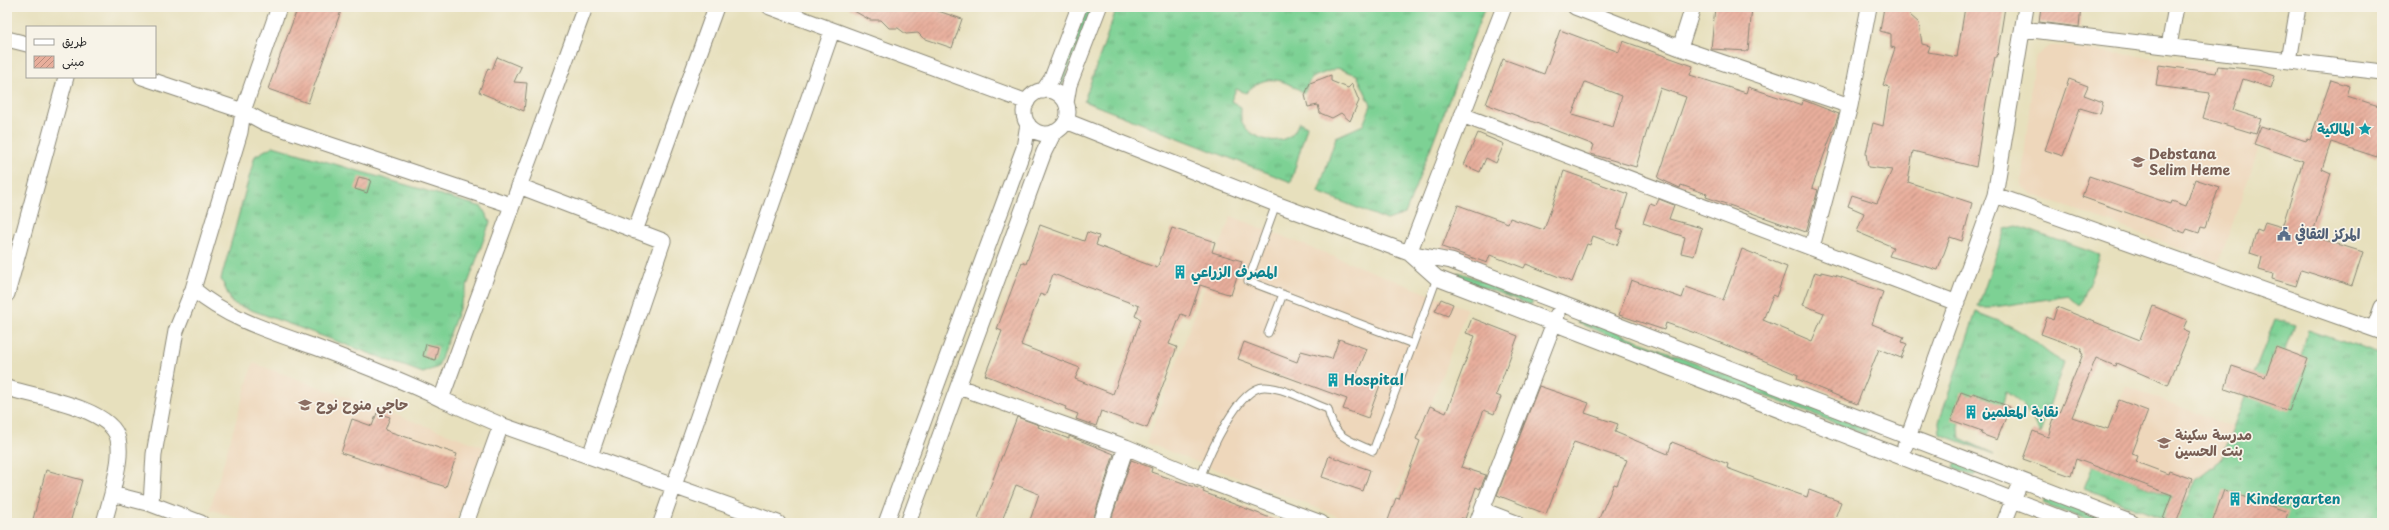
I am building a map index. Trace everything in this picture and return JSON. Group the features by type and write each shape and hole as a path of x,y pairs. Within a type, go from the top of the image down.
{"street":[{"path":"151,504 154,454 169,361 176,331 193,289 240,132 242,111 279,7"},
{"path":"441,399 585,7"},
{"path":"634,231 716,7"},
{"path":"770,7 1027,102"},
{"path":"1043,91 1052,78 1079,7"},
{"path":"908,523 1044,152 1054,132 1066,121 1068,115 1066,103 1069,85 1099,7"},
{"path":"1409,253 1504,7"},
{"path":"1575,7 1680,48 1850,106"},
{"path":"1680,48 1694,7"},
{"path":"1812,247 1850,106 1869,7"},
{"path":"1901,456 1995,195 2026,7"},
{"path":"2169,46 2176,7"},
{"path":"2289,61 2298,7"},
{"path":"2023,29 2382,72"},
{"path":"661,523 832,31"},
{"path":"7,39 26,44"},
{"path":"7,294 66,78"},
{"path":"145,78 242,111 265,123 511,205"},
{"path":"886,523 1024,148 1028,124 1025,113 1027,102 1033,94 1043,91 1054,92 1066,103"},
{"path":"1462,115 1957,303"},
{"path":"1066,121 1276,204 1409,253 1451,261 2132,523"},
{"path":"1028,124 1037,132 1054,132"},
{"path":"519,186 663,241 590,456"},
{"path":"1995,195 2378,330 2382,307"},
{"path":"1409,253 1437,278 2073,523"},
{"path":"193,289 212,305 244,321 394,376 441,399 501,425 778,523"},
{"path":"1516,523 1479,516 1561,303"},
{"path":"959,387 1126,447 1200,478 1321,523"},
{"path":"7,388 82,409 103,419 114,429 119,449 112,494 104,523"},
{"path":"466,523 501,425"},
{"path":"1101,523 1126,447"},
{"path":"2004,523 2021,480"},
{"path":"112,494 151,504 201,523"}],"lane":[{"path":"1276,204 1248,281 1413,344"},
{"path":"1200,478 1212,447 1227,420 1251,393 1263,387 1276,388 1328,409 1331,425 1340,435 1373,450 1437,278"},
{"path":"1268,333 1283,294"}],"shaded area":[{"name":"Debstana Selim Heme","path":"2050,45 2218,66 2203,118 2256,134 2254,144 2260,145 2219,262 2031,194 2021,185 2035,57"},
{"path":"1231,216 1467,309 1386,523 1356,523 1147,443"},
{"name":"حاجي منوح نوح","path":"253,363 484,447 455,523 249,523 210,509"},
{"name":"مدرسة سكينة بنت الحسين","path":"2126,386 2233,427 2198,523 2171,523 2084,488"}],"green space":[{"path":"1087,7 1092,7 1062,86 1057,85"},
{"path":"1117,7 1485,7 1405,214 1387,220 1318,192 1336,137 1363,125 1371,105 1357,75 1337,68 1311,78 1304,93 1289,84 1274,80 1260,82 1246,93 1236,89 1231,101 1241,107 1242,122 1251,133 1258,137 1279,140 1292,134 1299,122 1307,126 1291,182 1084,101"},
{"path":"273,146 482,207 490,222 438,367 423,373 232,303 221,279 255,156"},
{"path":"2017,226 2100,255 2080,306 2069,296 1994,307 1978,307 2005,229"},
{"path":"1458,272 1533,300 1531,305 1456,277"},
{"path":"1976,312 2002,322 2015,329 2027,336 2054,357 2064,362 2040,434 2026,410 2018,401 2006,392 1994,433 1958,419 1960,438 1994,454 1940,434 1939,422"},
{"path":"1580,318 1868,429 1866,435 1578,323"},
{"path":"2275,319 2295,325 2284,354 2300,361 2308,330 2382,355 2382,523 2174,523 2084,488 2094,463 2186,503 2196,479 2221,460"},
{"path":"1955,462 1977,471 1975,477 1953,467"},
{"path":"2046,497 2114,523 2096,523 2043,503"}],"building":[{"path":"298,7 331,7 341,11 308,103 268,89"},
{"path":"847,7 926,7 962,19 952,48 923,38 918,33 906,34 898,28 889,28 881,20 870,20"},
{"path":"1715,7 1752,7 1748,51 1711,49"},
{"path":"1884,7 1910,7 1910,15 1919,23 1922,44 1930,46 1928,52 1957,57 1965,7 2005,7 1997,57 1995,57 1986,102 1976,167 1913,151 1908,182 1972,203 1962,241 1950,237 1938,270 1889,256 1893,247 1857,232 1864,213 1848,206 1852,195 1877,203 1892,170 1868,167 1866,153 1873,123 1883,126 1889,87 1883,85 1895,48 1891,47 1891,34 1880,31"},
{"path":"2041,7 2081,7 2079,27 2039,22"},
{"path":"1560,30 1619,52 1623,41 1693,66 1690,75 1746,93 1748,87 1802,105 1803,100 1839,114 1812,188 1818,190 1806,232 1706,197 1707,194 1681,185 1680,188 1658,178 1686,97 1660,88 1636,167 1591,154 1594,145 1486,104 1503,59 1544,74","holes":["1585,82 1622,96 1613,127 1572,115"]},
{"path":"497,57 521,67 514,82 527,83 524,111 479,92 488,68 492,70"},
{"path":"2159,65 2216,73 2218,66 2258,70 2275,76 2271,88 2243,79 2233,110 2261,119 2256,134 2203,118 2210,93 2156,86"},
{"path":"1331,75 1331,81 1348,88 1352,84 1359,101 1350,121 1341,113 1332,118 1320,113 1318,105 1308,107 1305,95 1310,83"},
{"path":"2069,79 2088,86 2084,95 2103,102 2100,114 2080,108 2063,156 2045,150"},
{"path":"2331,80 2350,86 2347,96 2382,107 2382,154 2378,153 2377,157 2331,142 2322,169 2331,173 2312,236 2363,252 2352,286 2301,270 2296,286 2272,279 2273,274 2259,270 2262,257 2250,253 2257,230 2262,232 2265,222 2282,227 2303,161 2254,144 2261,126 2306,141 2307,139 2310,140"},
{"path":"1478,133 1504,144 1496,163 1486,158 1480,172 1464,165"},
{"path":"1564,171 1628,194 1617,228 1623,230 1617,245 1593,236 1590,245 1587,244 1572,282 1526,264 1524,268 1490,255 1487,263 1442,247 1458,205 1508,223 1510,218 1544,230"},
{"path":"2089,176 2171,204 2172,201 2186,206 2195,179 2219,187 2205,228 2201,227 2199,233 2187,229 2185,233 2082,197"},
{"path":"359,177 371,180 367,193 355,189"},
{"path":"1659,199 1674,205 1669,219 1702,228 1694,256 1681,253 1685,237 1643,223 1650,203 1656,205"},
{"path":"1040,225 1084,241 1087,232 1099,236 1096,245 1157,268 1172,228 1215,242 1212,252 1242,261 1231,295 1200,285 1189,317 1181,314 1169,344 1177,347 1147,428 1101,411 1096,426 1076,419 1078,414 1065,409 1066,407 985,375 1002,331 997,329 1022,262 1026,264","holes":["1053,274 1139,306 1135,316 1141,319 1113,394 1075,379 1080,368 1021,345 1040,294 1045,296"]},
{"path":"1742,249 1787,267 1776,297 1773,295 1763,320 1812,341 1824,313 1803,305 1815,272 1838,276 1883,292 1872,324 1904,337 1902,342 1907,344 1901,358 1879,349 1857,404 1797,379 1798,375 1698,334 1666,323 1664,330 1619,315 1631,280 1682,298 1686,287 1723,300"},
{"path":"1441,299 1453,304 1448,316 1435,311"},
{"path":"2153,306 2187,320 2183,329 2190,332 2168,385 2116,363 2115,366 2096,358 2072,417 2108,429 2119,400 2148,411 2132,454 2138,456 2136,462 2168,474 2169,471 2192,479 2176,523 2163,519 2172,495 2076,459 2071,476 2023,459 2033,431 2048,437 2056,412 2059,413 2083,354 2081,353 2082,349 2041,334 2047,317 2053,320 2057,307 2140,340"},
{"path":"1472,318 1518,336 1496,395 1501,397 1494,414 1484,410 1461,467 1486,475 1480,489 1476,487 1465,519 1461,518 1459,523 1387,523 1396,498 1399,499 1420,441 1416,439 1430,406 1446,413 1475,336 1466,333"},
{"name":"Hospital","path":"1339,339 1367,349 1356,376 1380,385 1368,418 1343,409 1347,399 1238,359 1244,342 1297,362 1301,351 1332,359"},
{"path":"426,344 438,347 435,360 423,356"},
{"path":"2276,347 2308,359 2289,411 2225,389 2232,366 2265,377"},
{"path":"1539,386 1589,403 1585,413 1618,424 1615,432 1668,454 1672,442 1728,464 1727,468 1767,483 1807,497 1809,490 1841,502 1833,523 1597,523 1614,484 1617,485 1627,460 1574,442 1546,514 1497,495"},
{"path":"1961,392 1972,396 1973,393 2010,407 1997,440 1981,434 1982,431 1951,420"},
{"path":"377,413 390,417 385,430 457,454 446,487 341,453 352,419 372,426"},
{"path":"1017,417 1039,425 1038,427 1069,439 1069,436 1114,454 1092,523 1029,523 1039,494 1016,485 1001,523 990,523 978,518"},
{"path":"1329,456 1370,470 1363,491 1322,477"},
{"path":"1131,460 1152,468 1151,472 1204,490 1203,492 1283,523 1110,523"},
{"path":"46,470 82,480 70,523 32,523"},
{"name":"Kindergarten","path":"2224,490 2288,512 2285,523 2212,523"}],"place":[{"name":"المالكية","path":"2365,129"},
{"name":"Debstana Selim Heme","path":"2138,162"},
{"name":"المركز الثقافي","path":"2284,234"},
{"name":"المصرف الزراعي","path":"1180,272"},
{"name":"Hospital","path":"1333,380"},
{"name":"حاجي منوح نوح","path":"305,405"},
{"name":"نقابة المعلمين","path":"1971,412"},
{"name":"مدرسة سكينة بنت الحسين","path":"2164,443"},
{"name":"Kindergarten","path":"2235,499"}]}
